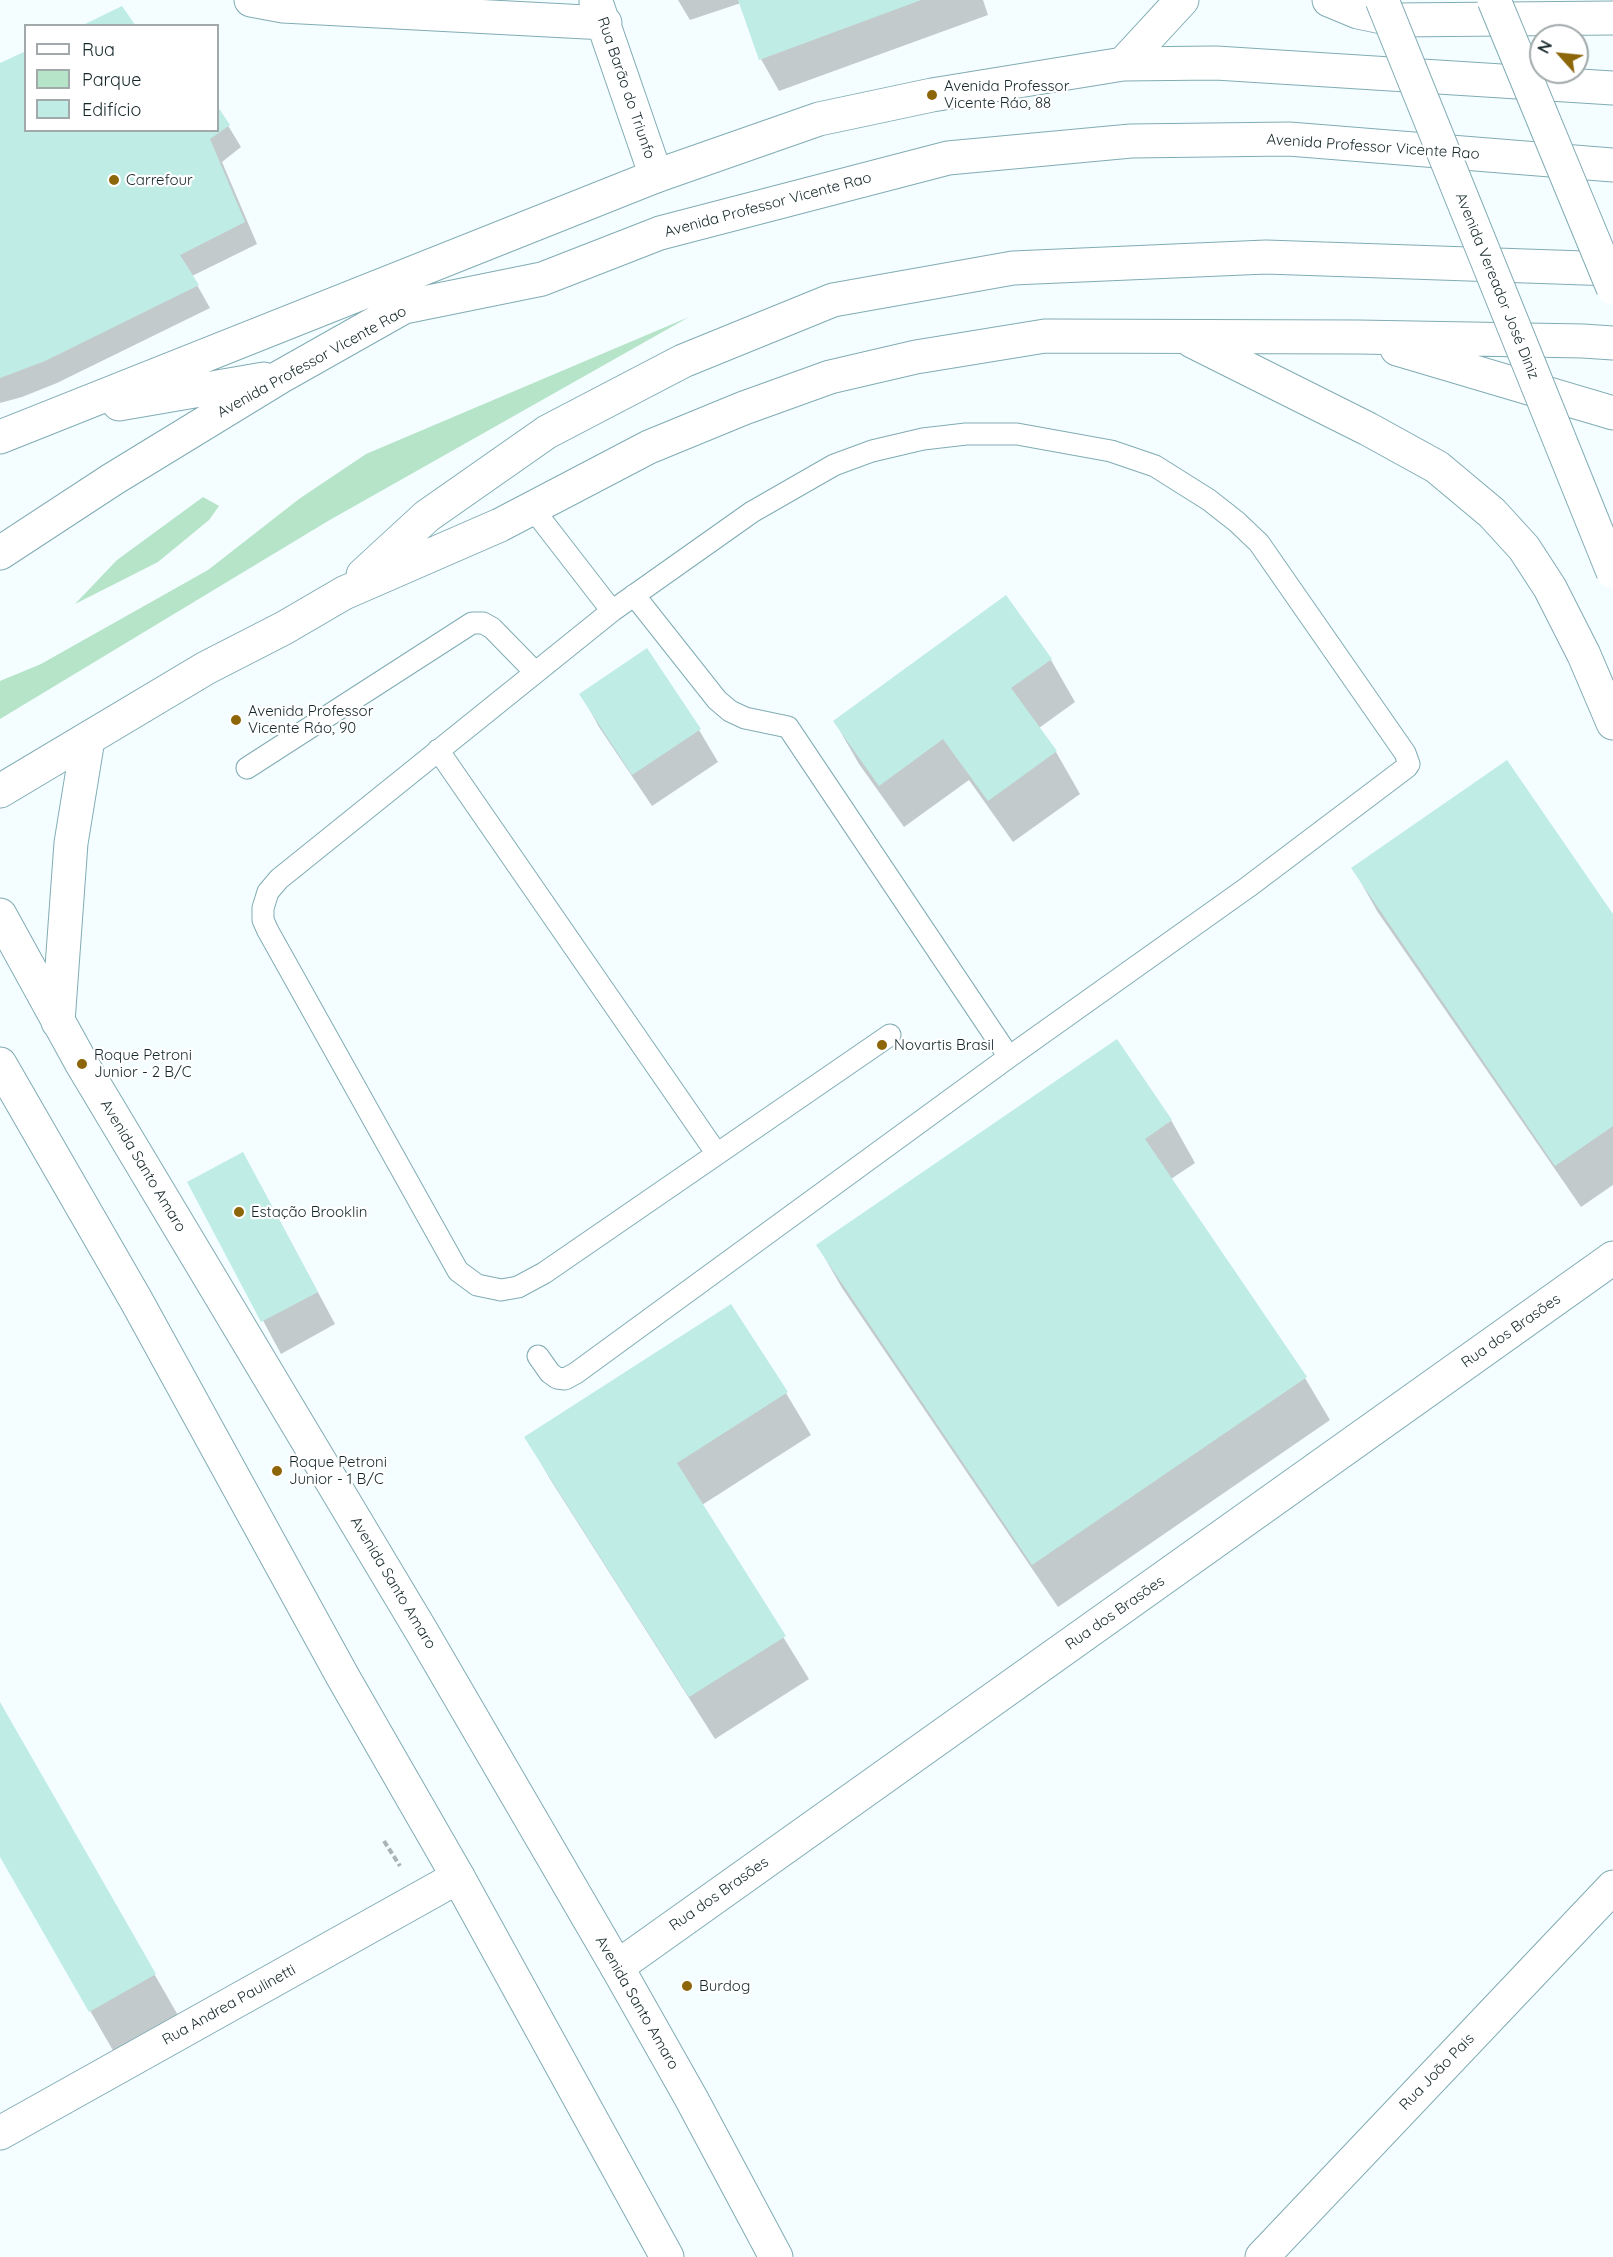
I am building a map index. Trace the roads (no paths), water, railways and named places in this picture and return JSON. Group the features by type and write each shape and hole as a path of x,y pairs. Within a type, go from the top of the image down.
{"main road":[{"path":"251,0 283,6 600,11"},
{"path":"1123,64 1182,0"},
{"path":"1329,0 1358,12 1396,20 1613,18"},
{"name":"Avenida Vereador José Diniz","path":"1382,0 1613,572"},
{"path":"1494,0 1613,288"},
{"name":"Rua Barão do Triunfo","path":"600,11 656,176"},
{"path":"0,436 621,189 819,119 932,95 1123,64 1215,63 1613,88"},
{"name":"Avenida Professor Vicente Rao","path":"0,553 112,479 280,377 404,307 542,279 660,233 948,158 1131,141 1289,139 1613,165"},
{"path":"404,307 621,189"},
{"path":"344,593 427,516 547,432 683,361 833,300 1013,268 1266,257 1613,269"},
{"path":"0,791 206,668 284,628 344,593 533,509 649,447 744,408 830,377 916,357 1045,336 1358,337 1583,340 1613,343"},
{"path":"1185,337 1368,429 1437,467 1492,513 1524,548 1550,588 1584,655 1613,723"},
{"path":"1358,337 1472,373 1613,413"},
{"path":"61,413 280,377"},
{"path":"58,1022 71,843 88,739"},
{"name":"Avenida Santo Amaro","path":"0,915 58,1022 428,1642 617,1967 692,2098 776,2257"},
{"path":"0,1064 136,1300 343,1677 458,1877 667,2257"},
{"name":"Rua dos Brasões","path":"617,1967 1613,1258"},
{"name":"Rua Andrea Paulinetti","path":"0,2133 458,1877"},
{"name":"Rua João Pais","path":"1262,2257 1613,1887"}],"lane":[{"path":"538,1356 550,1373 557,1378 565,1379 576,1372 1009,1057 1248,887 1407,767 1409,764 1405,753 1259,543 1237,522 1209,501 1155,466 1111,451 1031,436 966,434 923,439 872,451 834,465 752,512 612,611 279,879 268,892 263,908 263,920 458,1272 477,1285 501,1290 518,1287 544,1274 890,1035"},
{"path":"533,509 612,611"},
{"path":"633,595 717,700 730,711 745,718 788,727 1009,1057"},
{"path":"247,768 472,623 483,623 492,628 535,672"},
{"path":"438,750 717,1154"}],"place":[{"name":"Avenida Professor Vicente Ráo, 88","path":"932,95"},
{"name":"Carrefour","path":"114,180"},
{"name":"Avenida Professor Vicente Ráo, 90","path":"236,720"},
{"name":"Novartis Brasil","path":"882,1045"},
{"name":"Roque Petroni Junior - 2 B/C","path":"82,1064"},
{"name":"Estação Brooklin","path":"239,1212"},
{"name":"Roque Petroni Junior - 1 B/C","path":"277,1471"},
{"name":"Burdog","path":"687,1986"}]}
